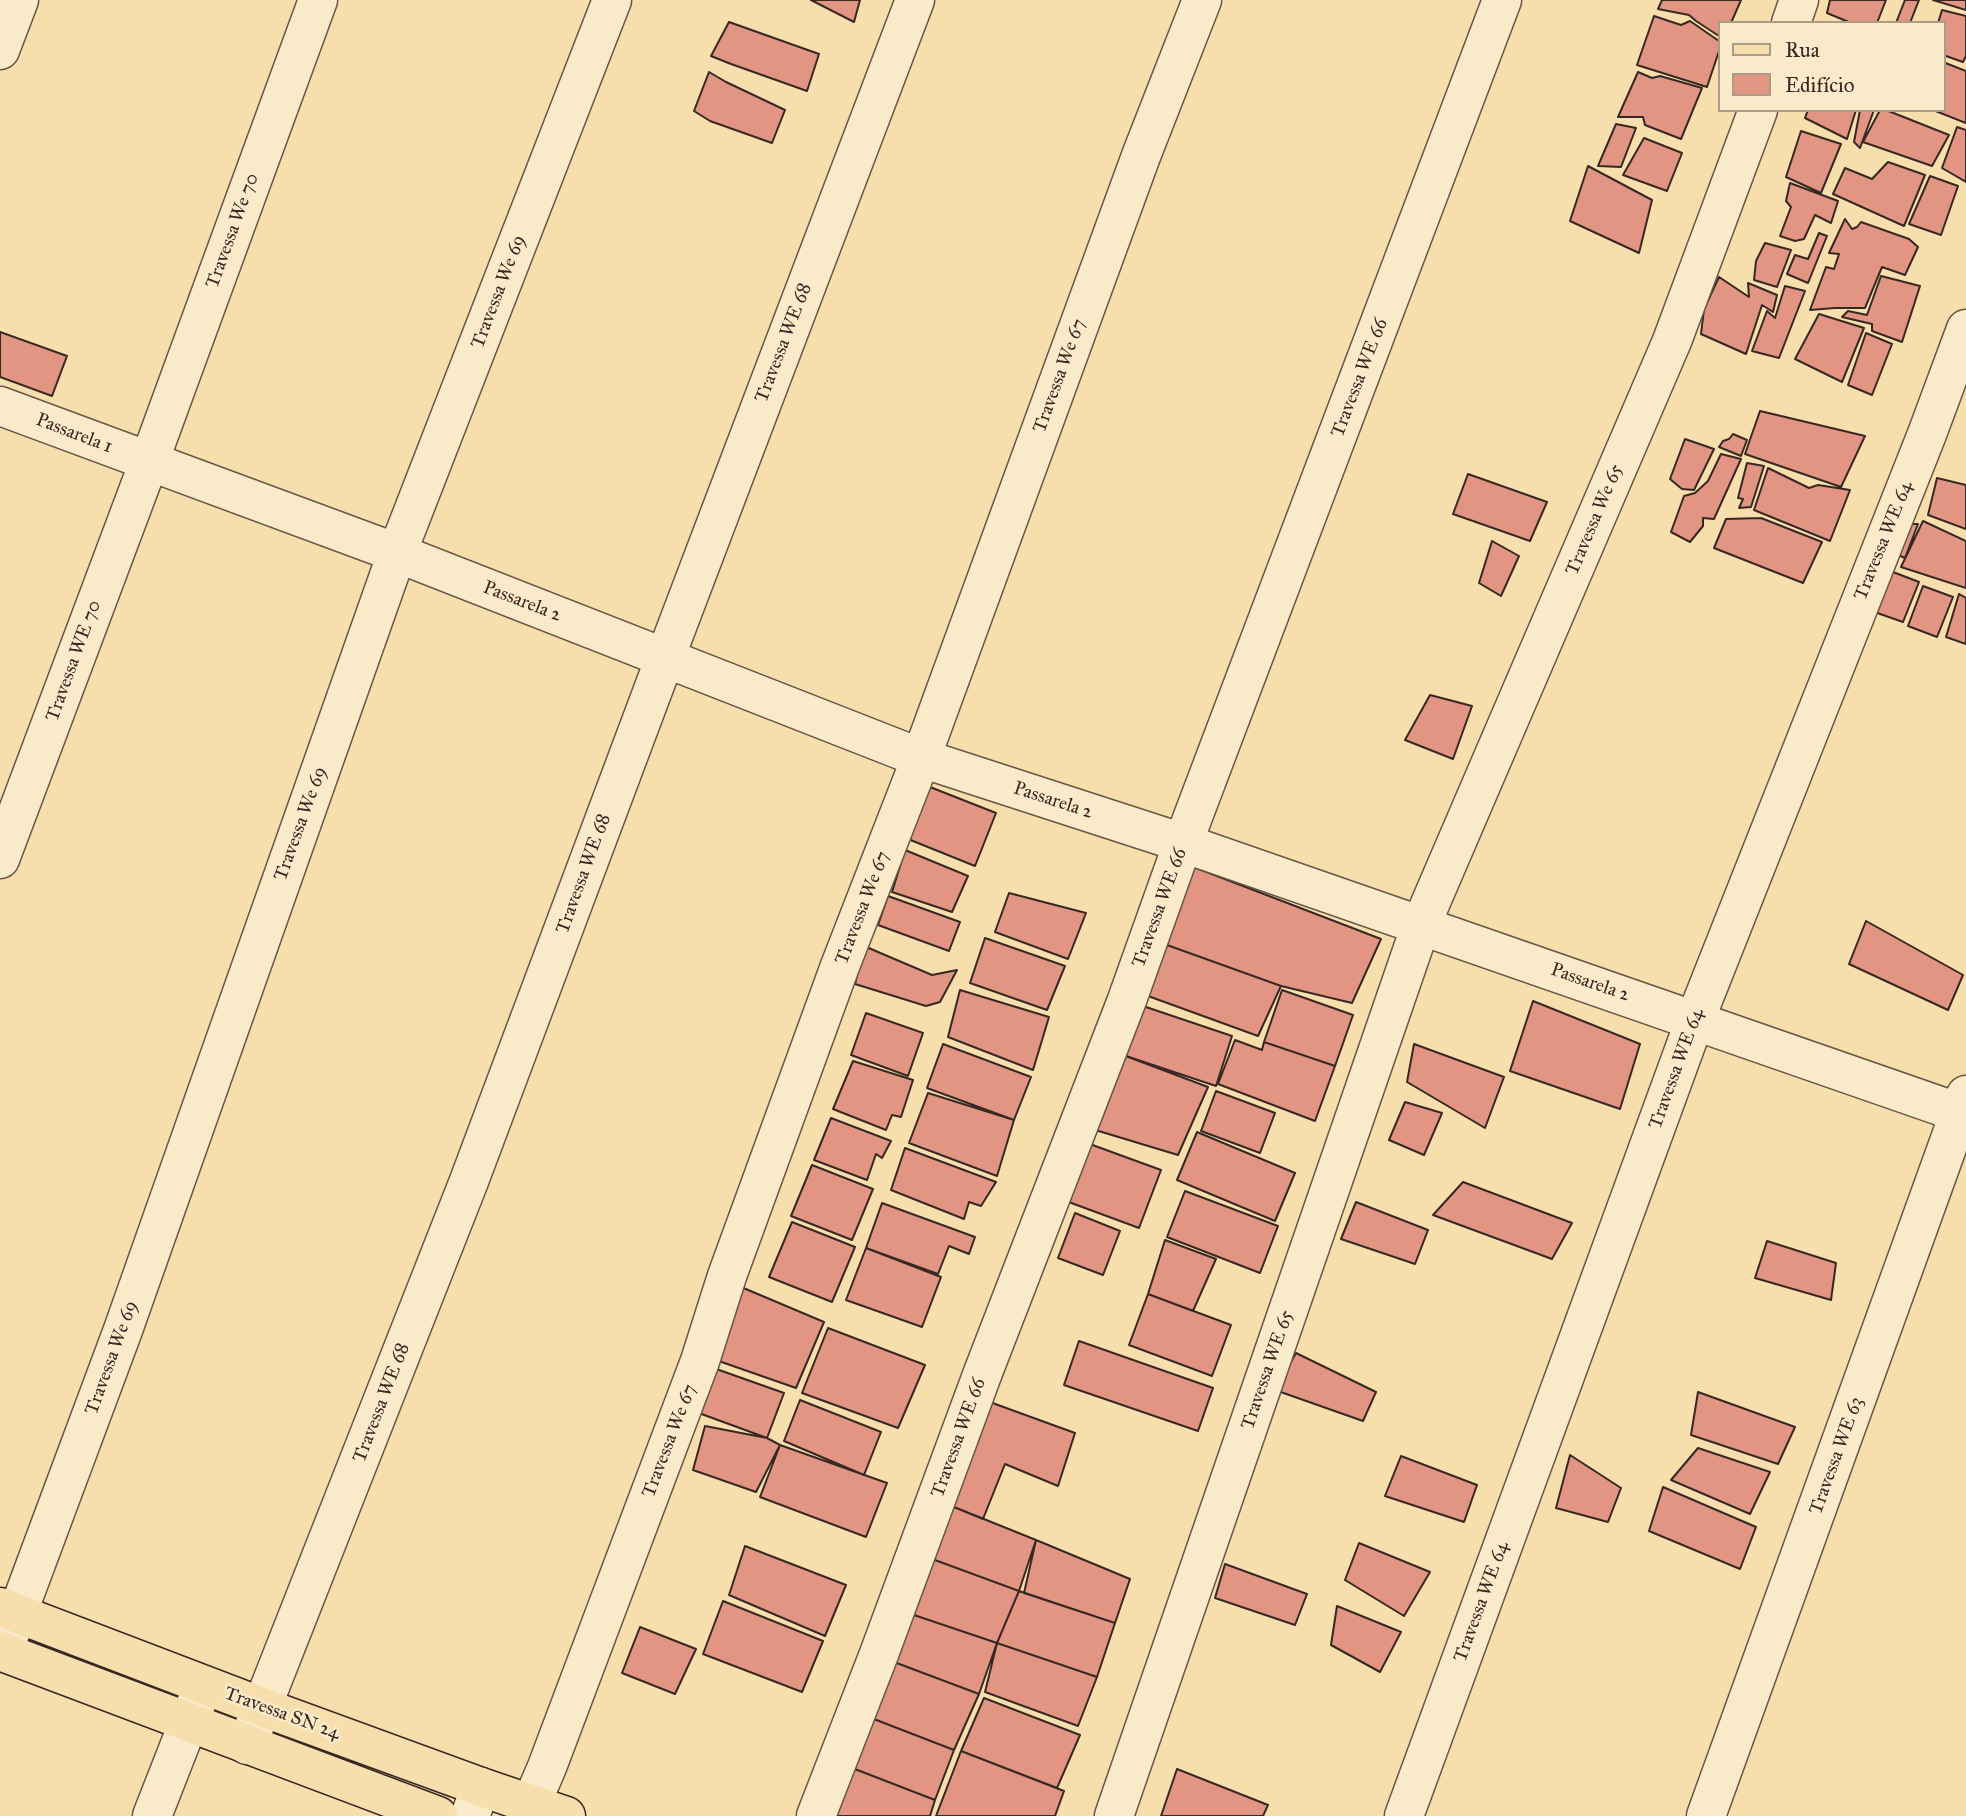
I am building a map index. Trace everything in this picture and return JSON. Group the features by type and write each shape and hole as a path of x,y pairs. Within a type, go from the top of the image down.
{"main road":[{"name":"Travessa SN 24","path":"9,1610 262,1707 476,1802 566,1816"},
{"path":"1,1652 438,1816"}],"street":[{"path":"0,50 19,0"},
{"name":"Travessa We 70","path":"149,462 318,0"},
{"name":"Travessa We 69","path":"1,1652 9,1610 123,1330 397,553 612,0"},
{"name":"Travessa WE 68","path":"247,1745 469,1181 915,0"},
{"name":"Travessa We 67","path":"528,1810 547,1767 691,1386 727,1276 840,966 921,758 1136,169 1202,0"},
{"name":"Travessa WE 66","path":"816,1816 1127,1000 1502,0"},
{"path":"1792,21 1799,0"},
{"name":"Travessa We 65","path":"1421,925 1672,341 1757,112"},
{"name":"Travessa WE 64","path":"1404,1816 1695,1020 1966,329"},
{"name":"Passarela 1","path":"0,406 149,462"},
{"name":"Passarela 2","path":"149,462 397,553 921,758 1184,843 1695,1020 1964,1107"},
{"name":"Travessa WE 70","path":"0,859 149,462"},
{"name":"Travessa WE 65","path":"1114,1816 1421,925"},
{"name":"Travessa WE 63","path":"1706,1816 1964,1107"},
{"path":"152,1816 204,1684"}],"building":[{"path":"811,0 860,0 854,22"},
{"path":"1662,0 1741,0 1732,21 1717,21 1717,35 1689,15 1658,9"},
{"path":"1830,0 1886,0 1878,21 1846,21 1827,13"},
{"path":"1905,0 1919,0 1911,21 1897,21"},
{"path":"1933,0 1966,0 1966,10"},
{"path":"1942,10 1966,16 1966,56 1963,62 1945,56 1945,21 1939,21"},
{"path":"1654,16 1681,25 1690,21 1717,40 1717,57 1707,87 1637,65"},
{"path":"729,22 819,54 807,91 711,56"},
{"path":"1945,63 1966,71 1966,123 1938,112 1945,112"},
{"path":"709,72 785,110 772,143 710,121 694,111"},
{"path":"1638,72 1652,78 1660,76 1702,88 1681,139 1645,125 1643,117 1618,117"},
{"path":"1807,112 1855,112 1847,139 1805,118"},
{"path":"1860,112 1873,112 1860,148 1854,142"},
{"path":"1879,112 1891,112 1949,135 1932,166 1863,142"},
{"path":"1616,124 1636,128 1621,167 1598,166"},
{"path":"1957,127 1966,130 1966,182 1942,168"},
{"path":"1801,131 1841,144 1821,193 1786,177"},
{"path":"1644,138 1682,153 1667,191 1623,175"},
{"path":"1888,162 1925,175 1904,226 1833,194 1845,168 1872,179"},
{"path":"1588,166 1652,200 1639,253 1570,221"},
{"path":"1930,176 1958,186 1941,235 1909,224"},
{"path":"1790,183 1838,201 1831,223 1815,215 1804,239 1795,241 1780,236 1791,207 1786,201"},
{"path":"1845,219 1852,229 1861,222 1909,239 1918,247 1905,275 1882,267 1865,308 1810,310 1826,267 1834,269 1839,254 1829,253"},
{"path":"1819,233 1827,236 1808,283 1787,274 1795,255 1808,259"},
{"path":"1765,243 1791,250 1777,287 1754,280 1756,261"},
{"path":"1881,276 1920,286 1902,342 1872,331 1872,324 1842,317 1848,311 1867,315"},
{"path":"1719,277 1749,297 1748,283 1777,295 1773,312 1762,305 1746,354 1701,334 1704,309"},
{"path":"1785,286 1805,291 1779,358 1752,351 1767,311 1775,318"},
{"path":"1819,314 1864,328 1842,382 1795,359"},
{"path":"0,332 67,356 52,396 0,377"},
{"path":"1866,333 1892,344 1872,395 1848,385"},
{"path":"1760,411 1865,436 1841,487 1745,454"},
{"path":"1733,434 1747,440 1741,456 1719,447"},
{"path":"1685,439 1714,449 1694,490 1682,489 1670,479"},
{"path":"1721,454 1741,459 1714,519 1703,518 1703,526 1690,542 1671,532 1684,496 1695,493 1708,481"},
{"path":"1747,463 1764,466 1751,507 1739,508 1743,499 1738,498"},
{"path":"1768,468 1809,488 1818,485 1850,490 1830,541 1754,510"},
{"path":"1468,474 1547,502 1530,541 1453,514"},
{"path":"1937,478 1966,485 1966,529 1928,515"},
{"path":"1761,518 1822,542 1803,583 1714,548 1726,519"},
{"path":"1923,521 1966,541 1966,588 1901,567"},
{"path":"1905,524 1918,524 1905,558 1893,553"},
{"path":"1492,541 1519,556 1501,596 1479,583"},
{"path":"1880,567 1919,582 1903,622 1863,608"},
{"path":"1923,586 1953,597 1937,637 1908,626"},
{"path":"1959,594 1966,598 1966,644 1946,637"},
{"path":"1430,695 1472,706 1453,759 1405,740"},
{"path":"930,787 996,813 975,866 908,839"},
{"path":"905,850 968,876 952,912 892,892"},
{"path":"1191,866 1381,939 1352,1003 1281,986 1167,945"},
{"path":"1009,893 1086,913 1068,959 995,932"},
{"path":"888,896 960,922 949,951 878,925"},
{"path":"1866,921 1963,975 1948,1010 1849,964"},
{"path":"985,938 1065,966 1047,1010 970,983"},
{"path":"1167,945 1281,986 1258,1036 1148,996"},
{"path":"864,946 932,975 957,970 940,1002 926,1006 855,984"},
{"path":"960,990 1049,1017 1033,1070 948,1037"},
{"path":"1282,990 1353,1015 1335,1066 1264,1042"},
{"path":"1533,1001 1640,1044 1620,1109 1510,1071"},
{"path":"1140,1005 1232,1036 1216,1086 1123,1055"},
{"path":"866,1013 923,1033 908,1076 851,1055"},
{"path":"1235,1040 1262,1050 1264,1042 1335,1066 1315,1121 1218,1084"},
{"path":"943,1044 1031,1077 1014,1120 927,1088"},
{"path":"1414,1044 1504,1077 1485,1128 1407,1082"},
{"path":"1123,1055 1208,1087 1178,1155 1092,1129"},
{"path":"853,1061 913,1080 901,1117 892,1115 886,1130 833,1109"},
{"path":"1216,1091 1275,1113 1260,1153 1201,1131"},
{"path":"928,1093 1014,1120 997,1176 909,1143"},
{"path":"1405,1102 1442,1113 1424,1155 1389,1140"},
{"path":"831,1118 891,1141 882,1158 876,1154 867,1180 814,1160"},
{"path":"1197,1132 1295,1173 1275,1221 1177,1180"},
{"path":"1087,1143 1161,1170 1139,1228 1066,1201"},
{"path":"905,1148 996,1182 981,1206 969,1202 964,1219 891,1190"},
{"path":"812,1165 873,1189 852,1240 791,1216"},
{"path":"1463,1182 1572,1223 1552,1259 1433,1215"},
{"path":"1185,1191 1278,1226 1260,1273 1167,1237"},
{"path":"1356,1202 1428,1230 1415,1264 1341,1239"},
{"path":"882,1203 975,1237 969,1254 949,1246 938,1274 866,1248"},
{"path":"1075,1213 1120,1231 1103,1275 1058,1258"},
{"path":"792,1222 855,1247 832,1302 769,1277"},
{"path":"1165,1240 1216,1259 1193,1311 1148,1294"},
{"path":"1767,1241 1836,1263 1831,1300 1755,1278"},
{"path":"866,1248 941,1277 922,1327 846,1300"},
{"path":"734,1284 824,1322 796,1388 713,1359"},
{"path":"1148,1294 1231,1325 1212,1376 1129,1345"},
{"path":"828,1328 925,1365 898,1428 802,1393"},
{"path":"1079,1341 1213,1388 1198,1431 1064,1385"},
{"path":"1296,1353 1376,1392 1363,1421 1275,1390"},
{"path":"705,1365 784,1393 767,1438 696,1412"},
{"path":"1698,1392 1795,1427 1778,1464 1691,1435"},
{"path":"800,1400 881,1432 864,1475 784,1441"},
{"path":"987,1401 1075,1433 1058,1486 1005,1464 983,1519 949,1505"},
{"path":"705,1426 767,1438 780,1445 756,1492 693,1470"},
{"path":"780,1445 887,1483 866,1537 760,1497"},
{"path":"1698,1448 1770,1472 1750,1514 1671,1480"},
{"path":"1570,1455 1621,1488 1608,1522 1556,1508"},
{"path":"1401,1456 1477,1485 1464,1522 1385,1496"},
{"path":"1663,1487 1756,1527 1740,1569 1649,1531"},
{"path":"949,1505 1036,1540 1019,1591 924,1556"},
{"path":"1036,1540 1130,1579 1115,1623 1024,1593"},
{"path":"1359,1543 1430,1572 1404,1616 1345,1580"},
{"path":"745,1546 846,1585 825,1636 729,1595"},
{"path":"924,1556 1019,1591 997,1643 908,1613"},
{"path":"1225,1564 1307,1594 1295,1625 1215,1598"},
{"path":"1019,1591 1115,1623 1097,1677 997,1643"},
{"path":"723,1601 823,1641 802,1692 703,1654"},
{"path":"1337,1606 1401,1632 1380,1672 1331,1645"},
{"path":"908,1613 997,1643 979,1694 886,1659"},
{"path":"640,1627 696,1649 675,1694 622,1673"},
{"path":"997,1643 1097,1677 1078,1726 985,1692"},
{"path":"886,1659 979,1694 954,1750 866,1716"},
{"path":"984,1698 1080,1735 1057,1788 961,1751"},
{"path":"866,1716 954,1750 935,1800 847,1766"},
{"path":"961,1751 1064,1791 1055,1816 936,1816"},
{"path":"847,1766 935,1800 930,1816 827,1816"},
{"path":"1177,1769 1268,1805 1263,1816 1161,1816"}]}
